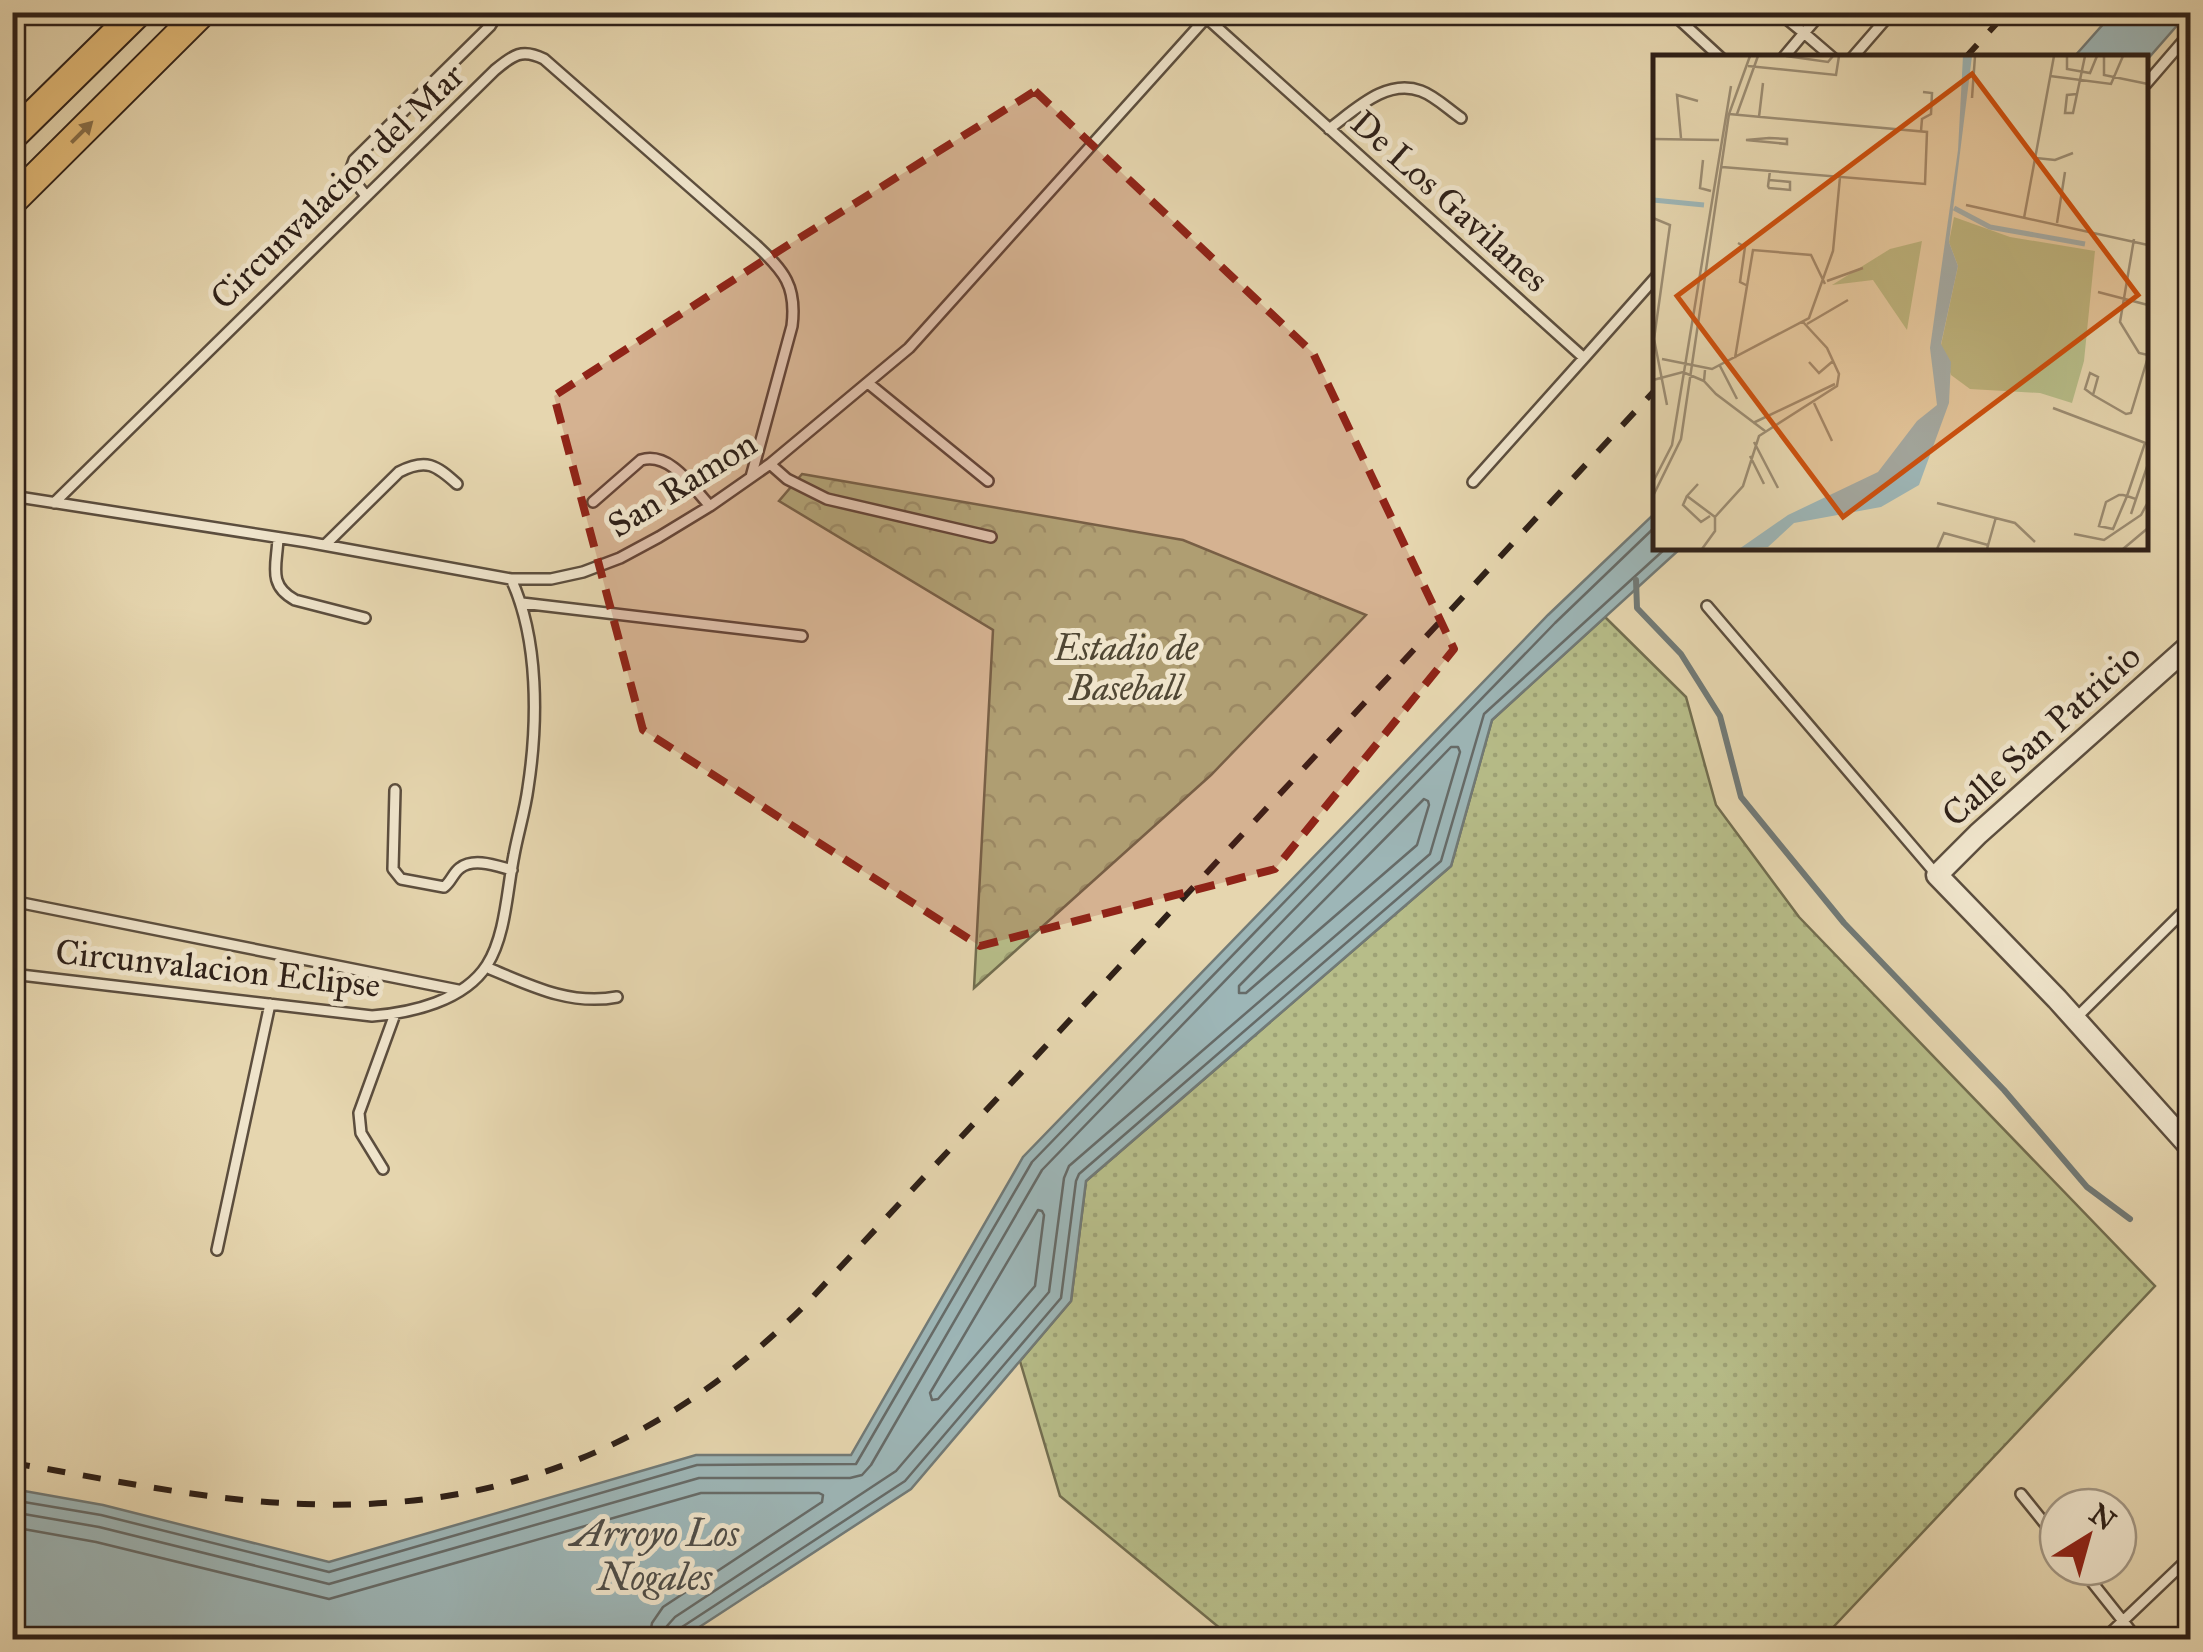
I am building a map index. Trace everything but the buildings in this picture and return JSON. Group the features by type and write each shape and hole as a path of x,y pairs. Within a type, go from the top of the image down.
{"highway":[{"path":"12,136 138,12"},
{"path":"12,200 202,12"}],"street":[{"name":"Calle San Patricio","path":"1937,875 2190,644"},
{"path":"1937,875 2190,1146"}],"lane":[{"path":"366,196 349,174 354,160 490,26 499,12"},
{"path":"1672,12 1718,55"},
{"path":"1778,12 1830,55"},
{"path":"1786,55 1822,12"},
{"path":"1855,55 1892,12"},
{"name":"De Los Gavilanes","path":"1203,15 1584,358"},
{"name":"San Ramon","path":"12,496 511,579 552,579 583,572 646,544 751,478 909,348 1203,15"},
{"path":"2148,82 2190,33"},
{"name":"Circunvalacion del Mar","path":"54,503 509,58 532,53 544,59 756,245 778,266 790,285 792,326 751,478"},
{"path":"1329,129 1373,97 1396,88 1424,92 1460,118"},
{"path":"1473,482 1653,281"},
{"path":"868,383 988,481"},
{"path":"593,502 641,460 651,457 675,469 710,506"},
{"path":"326,546 398,472 414,464 433,465 458,484"},
{"path":"770,464 787,479 827,499 991,537"},
{"path":"278,538 276,580 284,594 365,618"},
{"path":"511,579 522,603 529,637 534,714 528,788 508,902 486,967 574,999 596,1001 617,996"},
{"path":"522,603 802,636"},
{"path":"1707,606 1937,875"},
{"path":"395,790 393,869 400,878 444,888 468,864 478,862 512,870"},
{"path":"12,901 458,990"},
{"path":"2075,1019 2190,905"},
{"name":"Circunvalacion Eclipse","path":"12,974 372,1016 440,1002 474,980 486,967"},
{"path":"217,1250 270,1004"},
{"path":"384,1169 362,1133 359,1113 395,1014"},
{"path":"2022,1494 2038,1514"},
{"path":"2103,1640 2190,1557"},
{"path":"2096,1587 2138,1640"}],"highlighted area":[{"path":"1035,91 1313,353 1454,649 1275,869 980,946 643,730 554,396"}],"green space":[{"name":"Estadio de Baseball","path":"802,474 1183,540 1366,615 1211,775 974,988 993,630 779,501"},
{"path":"1605,617 1686,697 1716,805 1799,917 2155,1286 1822,1639 1233,1639 1060,1496 1020,1361 1071,1301 1086,1181 1451,866 1492,720"}],"water":[{"path":"2113,12 2188,13 2148,59 2148,55 2076,55"},
{"name":"Arroyo Los Nogales","path":"1653,515 1653,550 1679,550 1492,720 1451,866 1086,1181 1071,1301 911,1489 681,1639 19,1640 13,1636 13,1489 103,1505 329,1562 696,1455 851,1455 1023,1157 1548,615"}],"waterway":[{"path":"1636,580 1637,608 1681,654 1720,716 1741,797 1844,923 2004,1090 2087,1187 2130,1219"}],"railway":[{"path":"1968,55 2007,12"},
{"path":"12,1463 231,1499 304,1504 378,1503 448,1496 515,1481 579,1459 640,1430 698,1395 754,1352 808,1302 1653,392"}]}
